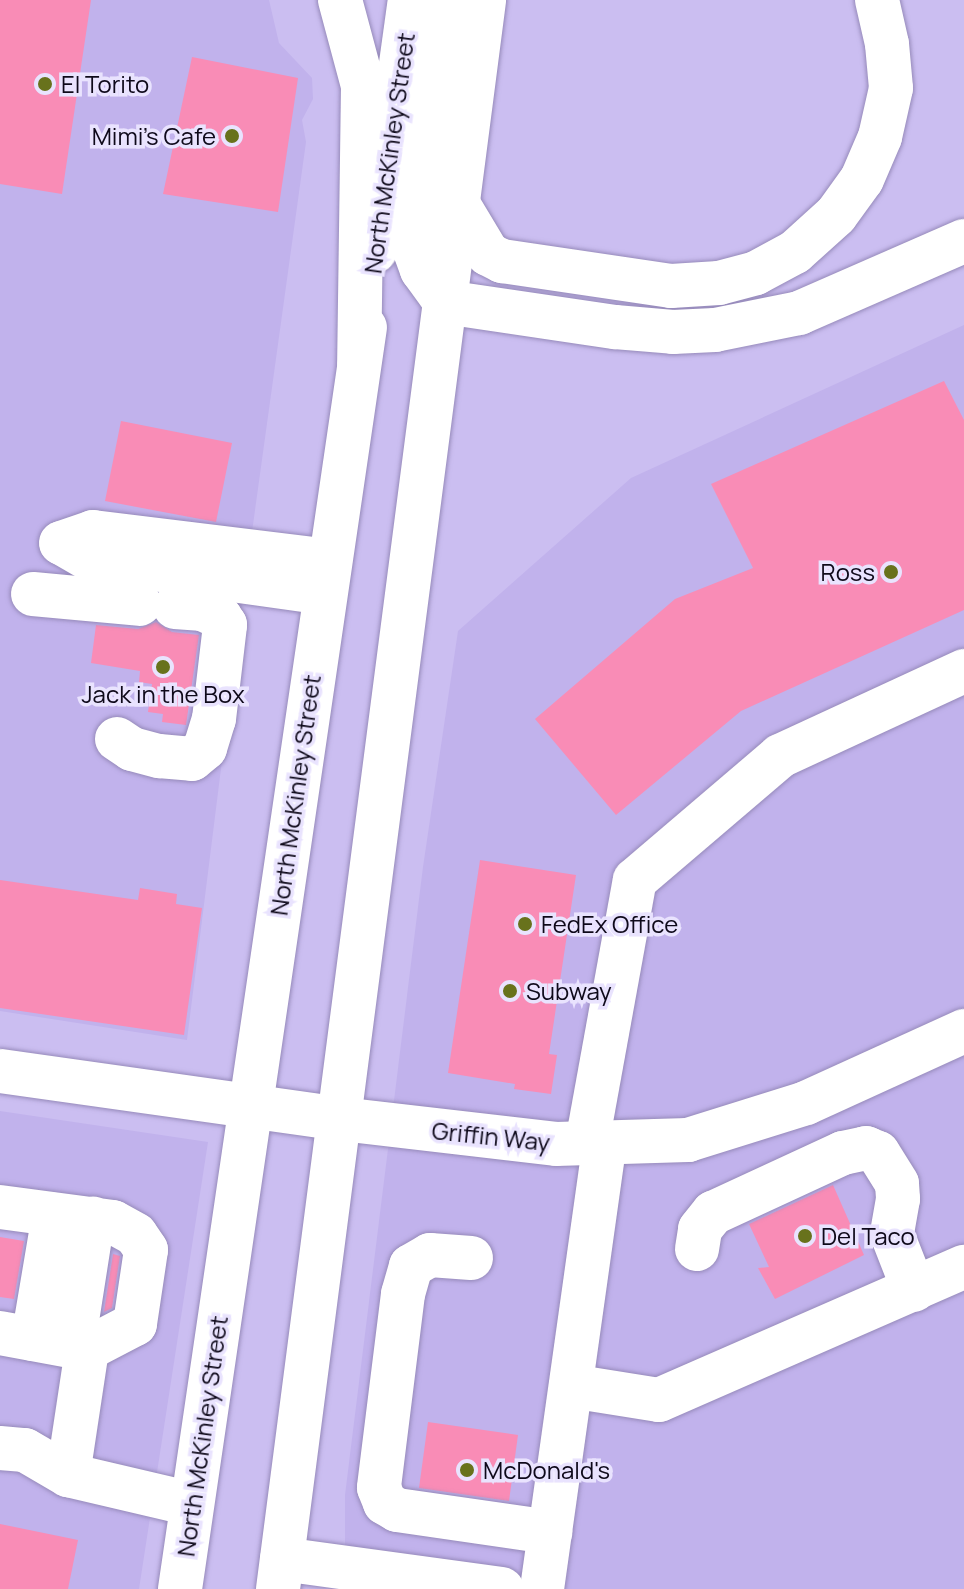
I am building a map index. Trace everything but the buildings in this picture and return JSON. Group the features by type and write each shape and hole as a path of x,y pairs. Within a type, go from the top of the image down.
{"main road":[{"path":"340,0 363,86 359,364"},
{"name":"North McKinley Street","path":"180,1589 410,0"},
{"path":"446,0 415,251 422,270 445,302 615,327 673,332 715,330 799,313 964,241"},
{"path":"484,0 280,1574 502,1589"},
{"path":"458,204 488,254 502,261 671,286 719,283 756,273 795,252 836,215 862,179 880,137 891,88 887,44 877,0"},
{"path":"33,594 203,609 220,617 225,625 214,719 205,748 192,759 159,756 132,749 117,739"},
{"path":"542,1589 571,1386 596,1143 635,880 780,756 964,671"},
{"name":"Griffin Way","path":"0,1071 249,1107 556,1144 688,1140 806,1103 964,1031"},
{"path":"697,1249 700,1229 713,1213 843,1153 866,1148 878,1153 897,1184 892,1234 914,1290"},
{"path":"0,1207 113,1222 136,1235 146,1250 135,1324 48,1342"},
{"path":"68,1475 48,1342 74,1217"},
{"path":"471,1258 430,1255 411,1266 403,1294 379,1488 385,1503 397,1510 550,1532"},
{"path":"571,1386 659,1400 964,1267"},
{"path":"0,1448 25,1450 68,1475 192,1504"}],"shaded area":[{"path":"0,0 269,0 279,43 312,78 313,99 302,120 306,142 238,633 187,1040 0,1011"},
{"path":"964,325 964,1589 345,1589 345,1495 423,867 458,631 631,478"},
{"path":"0,1111 208,1142 139,1589 0,1589"}],"place":[{"name":"El Torito","path":"45,84"},
{"name":"Mimi's Cafe","path":"232,136"},
{"name":"Ross","path":"891,572"},
{"name":"Jack in the Box","path":"163,667"},
{"name":"FedEx Office","path":"525,924"},
{"name":"Subway","path":"510,991"},
{"name":"Del Taco","path":"805,1236"},
{"name":"McDonald's","path":"467,1470"}]}
